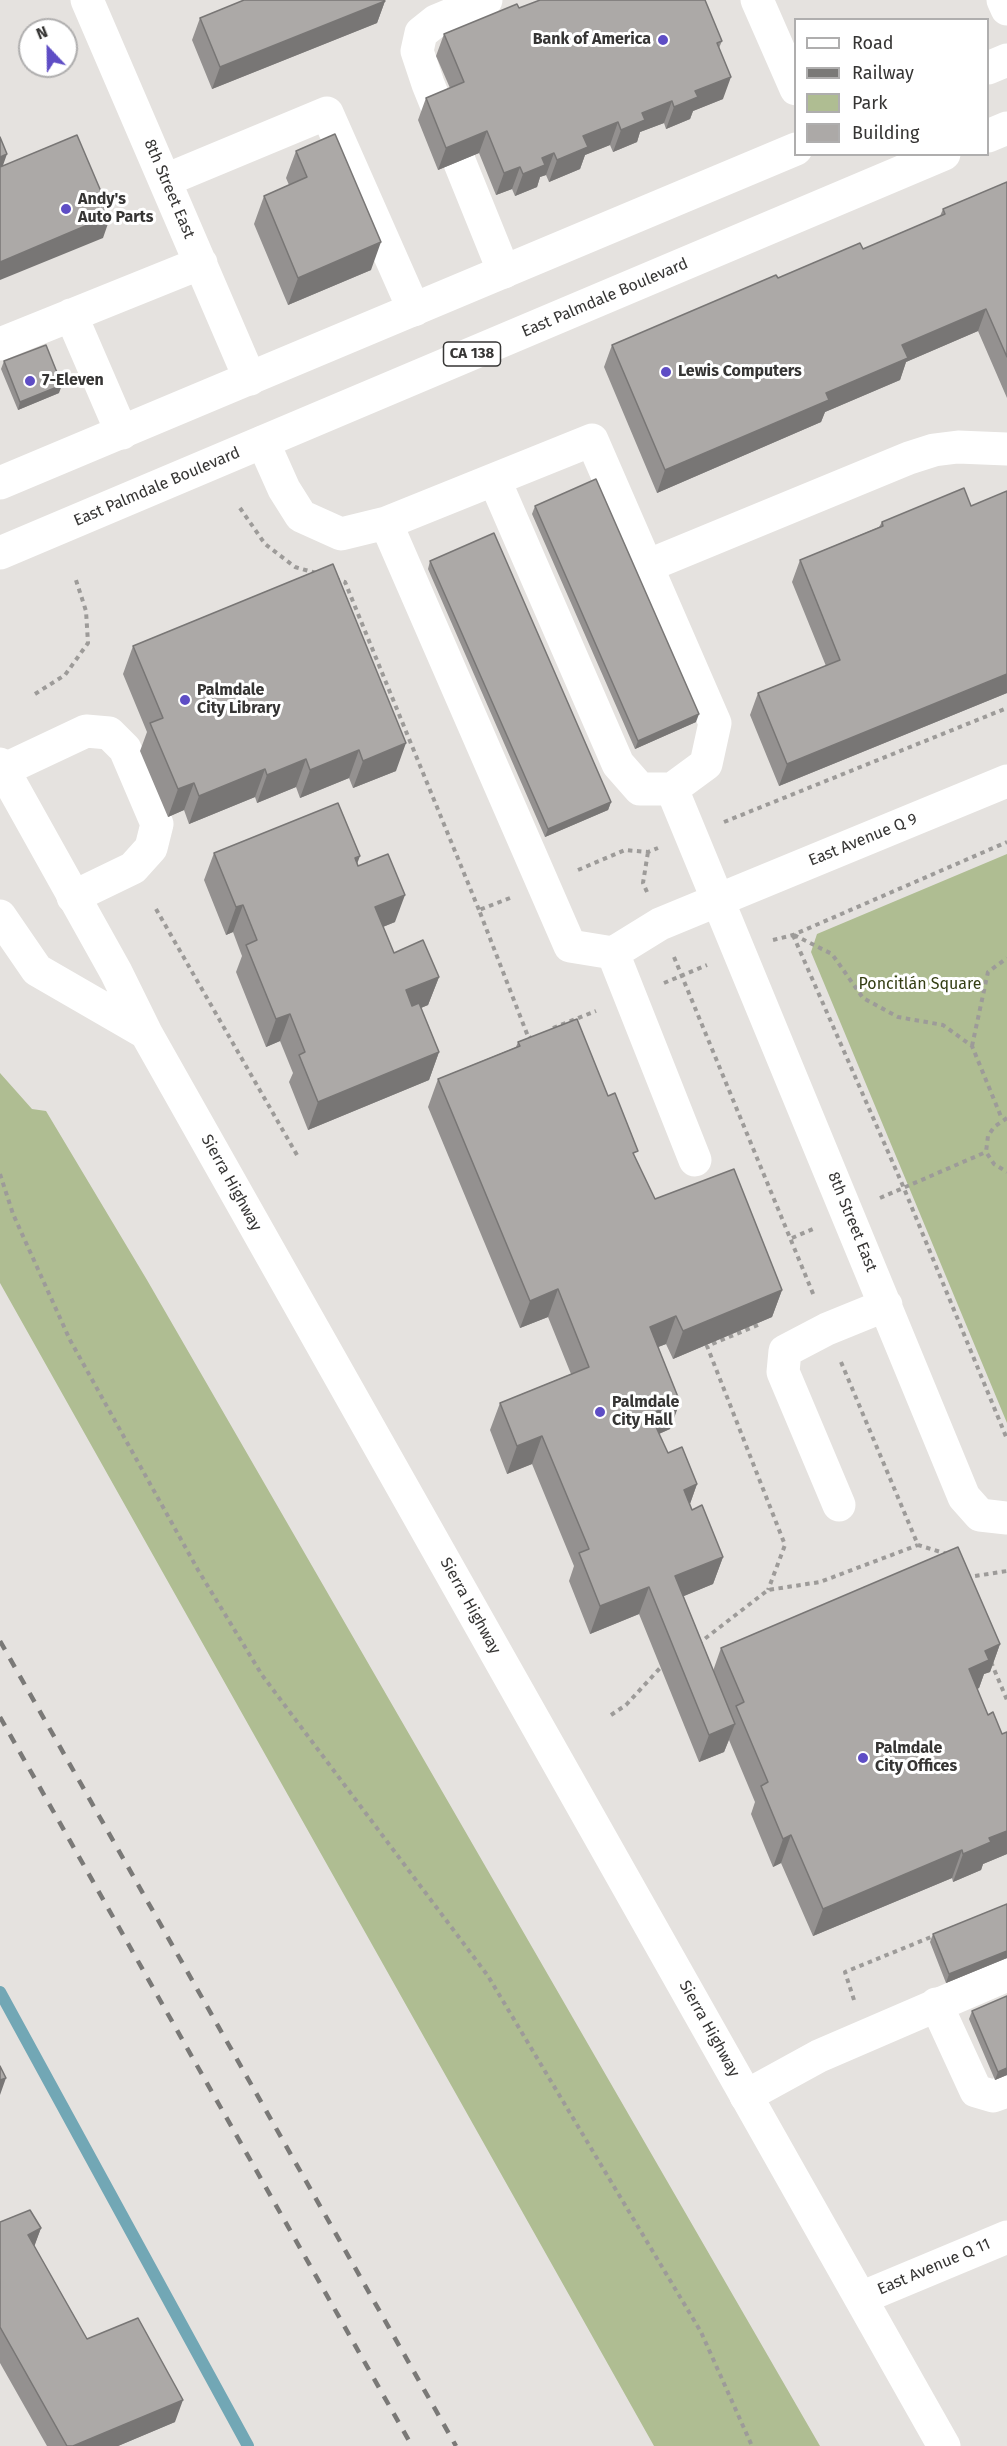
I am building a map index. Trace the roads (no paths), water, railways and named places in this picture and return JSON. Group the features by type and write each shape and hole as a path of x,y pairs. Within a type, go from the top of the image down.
{"main road":[{"name":"8th Street East","path":"87,0 250,379"},
{"path":"486,0 436,21 421,33 417,51 428,84 504,272"},
{"path":"757,0 794,87"},
{"path":"1003,0 1007,9"},
{"path":"989,67 1007,60"},
{"path":"165,180 327,113 414,310"},
{"path":"989,135 1007,128"},
{"path":"2,479 122,433 794,149"},
{"name":"East Palmdale Boulevard","path":"0,553 939,156"},
{"path":"0,344 201,263"},
{"path":"71,315 122,433"},
{"path":"263,442 284,489 301,516 341,534 386,523 592,440 715,723 706,764 672,789 640,789 618,764 495,481"},
{"path":"647,566 909,458 934,450 958,447 1007,449"},
{"path":"386,523 570,946 613,953 695,1160"},
{"path":"2,767 86,731 109,733 125,749 156,824 151,848 133,868 73,897"},
{"name":"Sierra Highway","path":"2,767 146,1033 944,2446"},
{"name":"East Avenue Q 9","path":"613,953 660,924 1007,781"},
{"name":"8th Street East","path":"672,789 689,836 719,900 964,1497 980,1515 1007,1518"},
{"path":"0,916 37,970 146,1033"},
{"path":"839,1505 783,1372 785,1351 827,1329 886,1305"},
{"path":"746,2096 819,2056 1007,1975"},
{"path":"936,2004 976,2091 993,2096 1007,2091"},
{"name":"East Avenue Q 11","path":"861,2298 1007,2237"}],"waterway":[{"path":"0,1992 248,2446"}],"railway":[{"path":"0,1641 456,2446"},
{"path":"0,1717 412,2446"}],"place":[{"name":"Bank of America","path":"663,40"},
{"name":"Andy's Auto Parts","path":"66,209"},
{"name":"Lewis Computers","path":"666,372"},
{"name":"7-Eleven","path":"30,381"},
{"name":"Palmdale City Library","path":"185,700"},
{"name":"Palmdale City Hall","path":"600,1412"},
{"name":"Palmdale City Offices","path":"863,1758"}],"park label":[{"name":"Poncitlán Square","path":"920,985"}]}
